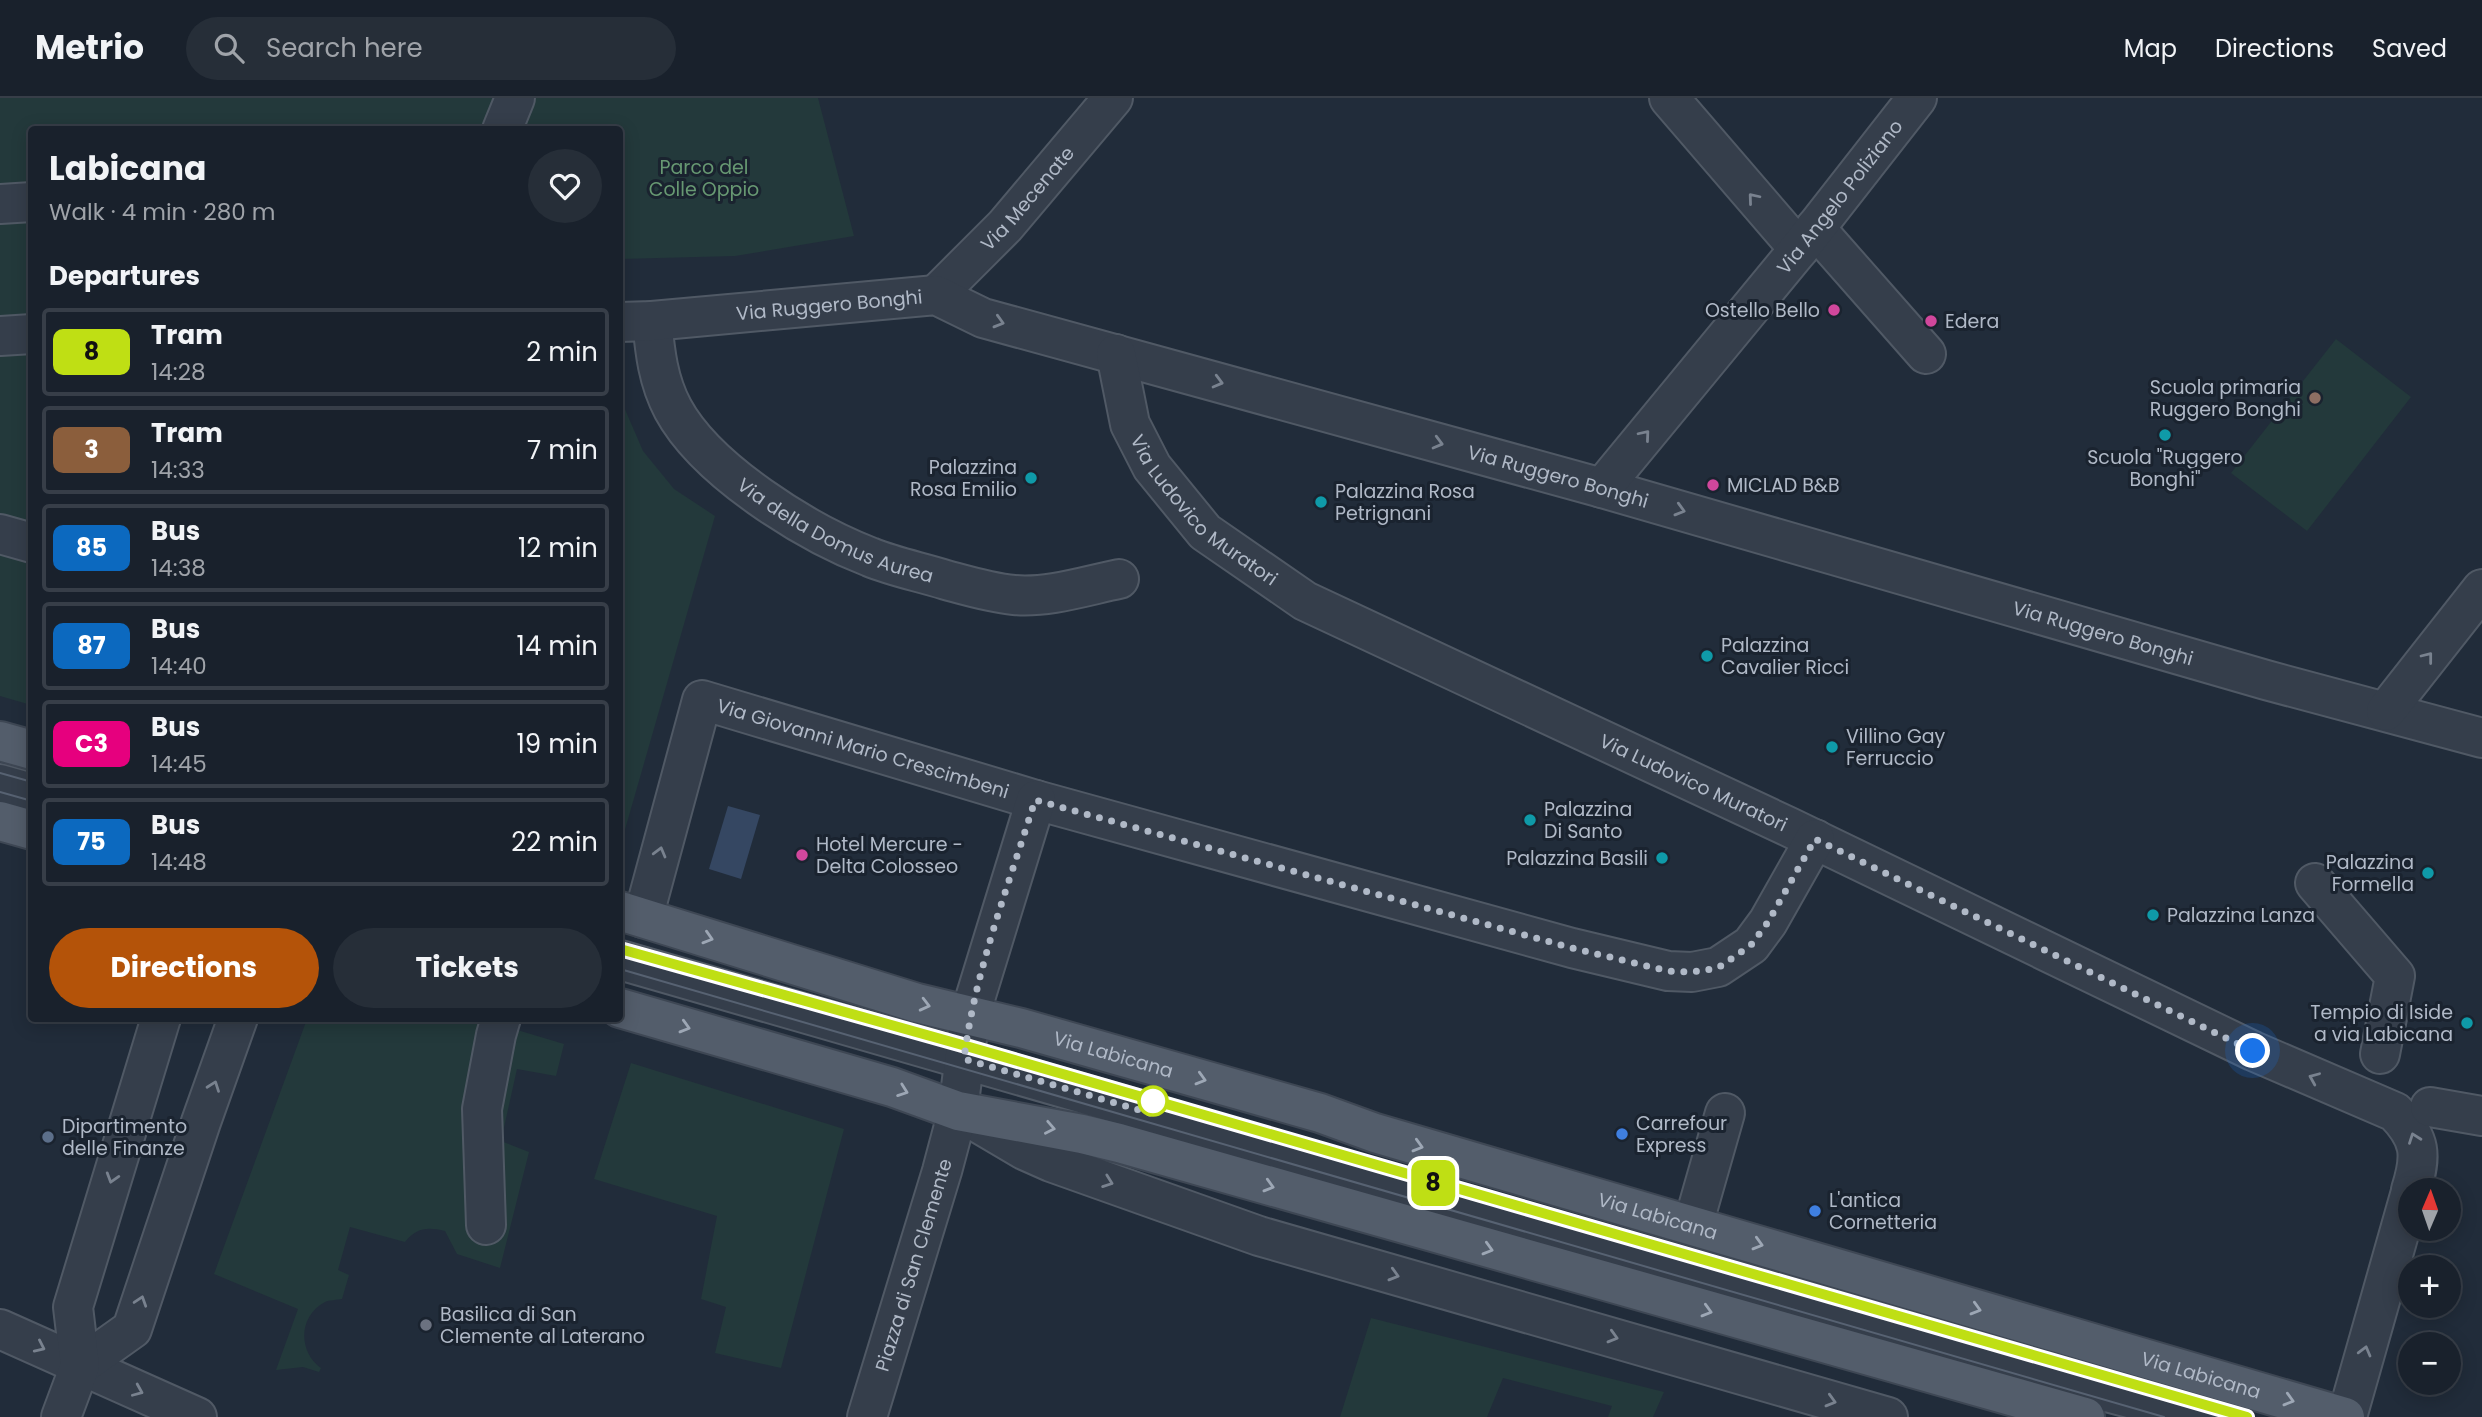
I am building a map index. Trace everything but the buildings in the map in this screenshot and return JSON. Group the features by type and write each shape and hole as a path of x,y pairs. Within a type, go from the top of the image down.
{"main road":[{"path":"0,741 28,749"},
{"path":"0,821 28,829"},
{"name":"Via Labicana","path":"631,914 917,1003 970,1015 1320,1113 1375,1133 2346,1417"},
{"path":"623,1009 892,1087 958,1111 1082,1134 2085,1417"}],"street":[{"path":"504,126 515,98"},
{"name":"Via Mecenate","path":"936,295 1005,226 1113,98"},
{"path":"1669,98 1807,239 1926,354"},
{"name":"Via Angelo Poliziano","path":"1602,488 1807,239 1917,98"},
{"path":"0,204 28,202"},
{"name":"Via Ruggero Bonghi","path":"633,322 936,295 983,317 1602,488 2266,680 2482,738"},
{"name":"Via della Domus Aurea","path":"633,322 655,358 672,408 684,426 732,476 838,544 908,569 1014,595 1049,593 1119,579"},
{"path":"0,336 28,334"},
{"name":"Via Ludovico Muratori","path":"1116,354 1130,424 1152,467 1205,532 1305,601 1815,839 2253,1051 2395,1112 2410,1128 2418,1146 2418,1166 2414,1178"},
{"path":"0,534 28,542"},
{"path":"2386,711 2482,589"},
{"name":"Via Giovanni Mario Crescimbeni","path":"631,914 702,700 1035,800 1572,948 1668,971 1692,972 1718,968 1751,945 1768,922 1815,839"},
{"path":"0,784 28,792"},
{"path":"1035,800 970,1015 958,1111 1024,1150 1051,1162 1259,1236 1888,1417"},
{"path":"2315,883 2395,976 2380,1054"},
{"path":"623,961 963,1063 1150,1113 1742,1294 2200,1417"},
{"path":"61,1417 79,1366 73,1307 160,1022"},
{"path":"79,1366 132,1329 237,1022"},
{"path":"486,1224 482,1109 500,1022"},
{"path":"963,1063 1022,1085"},
{"path":"2430,1107 2482,1116"},
{"name":"Piazza di San Clemente","path":"867,1417 933,1203 958,1111"},
{"path":"1693,1225 1725,1113"},
{"path":"1339,1259 1353,1210"},
{"name":"Via Ludovico Muratori","path":"2346,1417 2398,1234"},
{"path":"0,1329 197,1417"}],"green space":[{"name":"Parco del Colle Oppio","path":"0,98 818,98 854,236 735,256 623,259 623,126 28,126 28,704 0,696"},
{"path":"2336,339 2411,397 2307,531 2231,473"},
{"path":"623,395 624,407 643,451 674,489 715,516 623,837"},
{"path":"306,1022 490,1022 564,1044 556,1076 517,1069 501,1141 529,1152 500,1268 457,1254 445,1231 423,1229 405,1242 350,1227 338,1270 349,1275 342,1299 327,1301 316,1308 304,1334 308,1353 321,1368 319,1372 303,1367 276,1370 298,1309 214,1274"},
{"path":"631,1063 844,1129 781,1368 715,1353 726,1307 701,1299 717,1216 594,1179"},
{"path":"1371,1318 1664,1392 1653,1417 1608,1417 1612,1406 1503,1378 1487,1417 1340,1417"}],"water":[{"path":"728,806 760,815 741,879 709,869"}],"tram line":[{"path":"0,773 28,781"},
{"path":"0,792 28,800"},
{"path":"623,950 966,1046 2247,1417"},
{"name":"8","path":"623,950 966,1046 2247,1417"},
{"path":"623,970 2164,1417"}],"place":[{"name":"Ostello Bello","path":"1834,310"},
{"name":"Edera","path":"1931,321"},
{"name":"Scuola primaria Ruggero Bonghi","path":"2315,398"},
{"name":"Scuola \"Ruggero Bonghi\"","path":"2165,435"},
{"name":"Palazzina Rosa Emilio","path":"1031,478"},
{"name":"MICLAD B&B","path":"1713,485"},
{"name":"Palazzina Rosa Petrignani","path":"1321,502"},
{"name":"Palazzina Cavalier Ricci","path":"1707,656"},
{"name":"Villino Gay Ferruccio","path":"1832,747"},
{"name":"Palazzina Di Santo","path":"1530,820"},
{"name":"Hotel Mercure - Delta Colosseo","path":"802,855"},
{"name":"Palazzina Basili","path":"1662,858"},
{"name":"Palazzina Formella","path":"2428,873"},
{"name":"Palazzina Lanza","path":"2153,915"},
{"name":"Tempio di Iside a via Labicana","path":"2467,1023"},
{"name":"Carrefour Express","path":"1622,1134"},
{"name":"Dipartimento delle Finanze","path":"48,1137"},
{"name":"L'antica Cornetteria","path":"1815,1211"},
{"name":"Basilica di San Clemente al Laterano","path":"426,1325"}],"route":[{"path":"1153,1101 1150,1113 964,1059 970,1015 1035,800 1572,948 1668,971 1692,972 1718,968 1751,945 1768,922 1815,839 2253,1051"}]}
